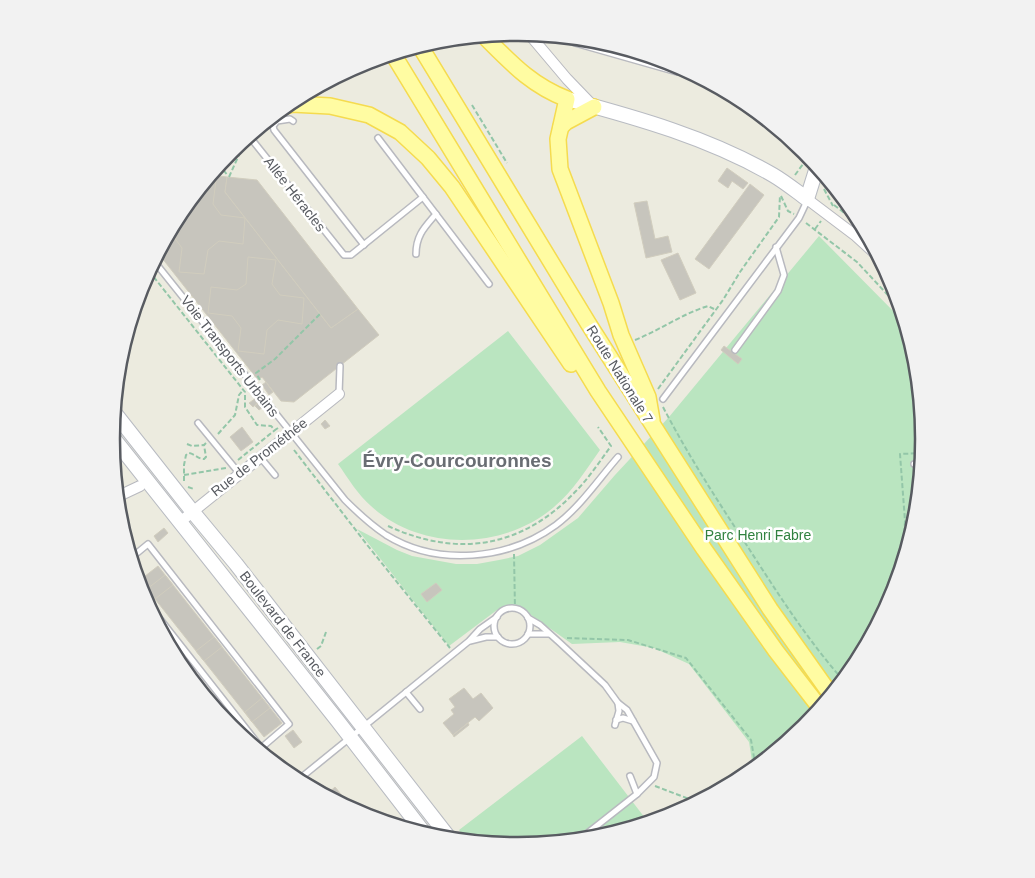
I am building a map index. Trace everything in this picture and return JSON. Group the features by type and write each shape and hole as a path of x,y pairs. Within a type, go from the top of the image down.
{"main road":[{"path":"490,42 523,75 549,92 594,107 664,126 692,137 773,175 783,190 807,200 815,174"},
{"name":"Route Nationale 7","path":"424,53 588,323 653,426 770,609 827,689"},
{"name":"Route Nationale 7","path":"396,60 598,391 704,549 776,651 816,702"},
{"path":"567,99 558,139 560,169 611,303 621,335 648,397 653,426"},
{"path":"303,105 330,106 369,115 400,132 428,158 452,186 581,379 598,391"},
{"path":"561,127 566,122 594,107"},
{"name":"Boulevard de France","path":"121,421 236,564 443,829"},
{"name":"Boulevard de France","path":"120,447 417,823"}],"street":[{"path":"536,42 594,107"},
{"path":"567,99 568,79"},
{"path":"807,200 864,243"},
{"name":"Rue de Prométhée","path":"180,522 339,394"},
{"path":"123,494 140,486"}],"lane":[{"path":"602,51 653,65"},
{"path":"278,121 290,119 293,121"},
{"path":"276,122 273,126 274,130 364,245 424,197"},
{"path":"378,138 489,284"},
{"name":"Allée Héracles","path":"253,142 341,253 346,256 351,255 364,245"},
{"path":"663,399 799,218 807,200"},
{"path":"416,254 418,236 436,214"},
{"path":"377,226 381,232"},
{"path":"735,350 778,291 784,275 776,247"},
{"name":"Voie Transports Urbains","path":"159,267 284,424 288,435 345,500 369,523 387,536 404,544 425,551 472,556 496,553 514,548 538,537 574,510 618,457"},
{"path":"339,394 340,366"},
{"path":"198,422 239,473"},
{"path":"260,457 275,475"},
{"path":"137,553 148,544 289,724 264,746"},
{"path":"305,775 469,641 480,629 503,611 515,609 523,612 528,618 540,625 605,685 618,703 627,710 657,763 654,777 637,794 592,829"},
{"path":"496,618 494,626 498,637 504,642 514,644 523,640 528,634 530,625 528,618"},
{"path":"169,630 248,731"},
{"path":"528,634 550,634"},
{"path":"469,641 486,637 498,637"},
{"path":"406,692 420,709"},
{"path":"618,703 619,712 615,723 627,718 634,721"},
{"path":"630,776 637,794"}],"path":[{"path":"224,170 229,177 239,156"},
{"path":"658,389 779,217 783,190 804,163"},
{"path":"783,190 788,211 857,262 888,295"},
{"path":"834,205 844,213"},
{"path":"154,278 245,392 245,408 257,425 271,426 275,430 284,424"},
{"path":"631,342 697,309 708,306 715,310"},
{"path":"260,379 256,373 275,359 320,314"},
{"path":"387,526 427,541 448,544 489,542 513,536 546,518 562,506 578,490 611,446 598,427"},
{"path":"288,435 368,546 454,653"},
{"path":"187,444 192,446 204,445"},
{"path":"191,453 192,446"},
{"path":"904,532 900,454 914,453"},
{"path":"514,548 515,609"},
{"path":"316,650 321,646 326,632"},
{"path":"555,638 628,640 686,658 751,740 754,759"},
{"path":"648,783 688,798"}],"green space":[{"name":"Parc Henri Fabre","path":"819,236 894,312 908,361 912,387 915,439 912,491 902,542 885,591 862,638 848,660 817,701 799,720 752,761 749,742 689,664 654,648 620,642 572,644 524,610 509,607 497,610 449,646 357,529 412,556 456,564 477,564 518,556 540,545 578,518 669,417"},
{"path":"508,331 600,450 579,480 561,501 534,521 511,531 487,538 462,540 438,538 414,532 391,521 366,502 338,464"},
{"path":"582,736 644,816 595,829 544,836 491,836 461,832 459,830"}],"building":[{"path":"727,168 748,183 743,189 732,181 728,188 718,181"},
{"path":"219,176 227,177 225,192 331,328 358,309 379,335 294,402 281,401 262,377 258,380 163,259 187,218"},
{"path":"227,177 257,180 358,309 331,328 225,192"},
{"path":"216,180 213,204 221,215 245,218 243,244 219,241 208,250 204,274 179,272 182,248 174,238"},
{"path":"750,184 764,195 709,269 695,259"},
{"path":"647,201 655,239 668,236 672,252 646,258 634,203"},
{"path":"678,253 696,293 680,300 661,260"},
{"path":"248,257 276,260 272,284 280,295 304,298 302,324 278,320 267,330 264,354 238,351 241,328 232,316 208,313 211,287 237,290 246,284"},
{"path":"724,346 742,359 738,364 721,350"},
{"path":"266,382 273,392 269,395 262,385"},
{"path":"256,398 259,402 253,407 249,403"},
{"path":"259,402 263,407 259,410 255,406"},
{"path":"325,420 330,426 325,429 321,424"},
{"path":"242,427 253,442 241,451 230,437"},
{"path":"164,528 168,533 158,542 154,536"},
{"path":"158,566 282,723 264,737 152,595 145,576"},
{"path":"165,575 173,585 155,599 149,588"},
{"path":"436,583 442,590 427,602 421,594"},
{"path":"214,637 222,647 204,661 196,651"},
{"path":"464,688 473,699 481,693 493,708 479,721 475,717 453,735 443,723 454,714 451,710 455,707 449,699"},
{"path":"262,698 270,708 252,722 245,712"},
{"path":"468,723 469,725 454,737 453,735"},
{"path":"293,730 302,742 294,748 285,736"},
{"path":"335,787 343,796 342,796 331,790"}],"district":[{"name":"Évry-Courcouronnes","path":"457,460"}]}
